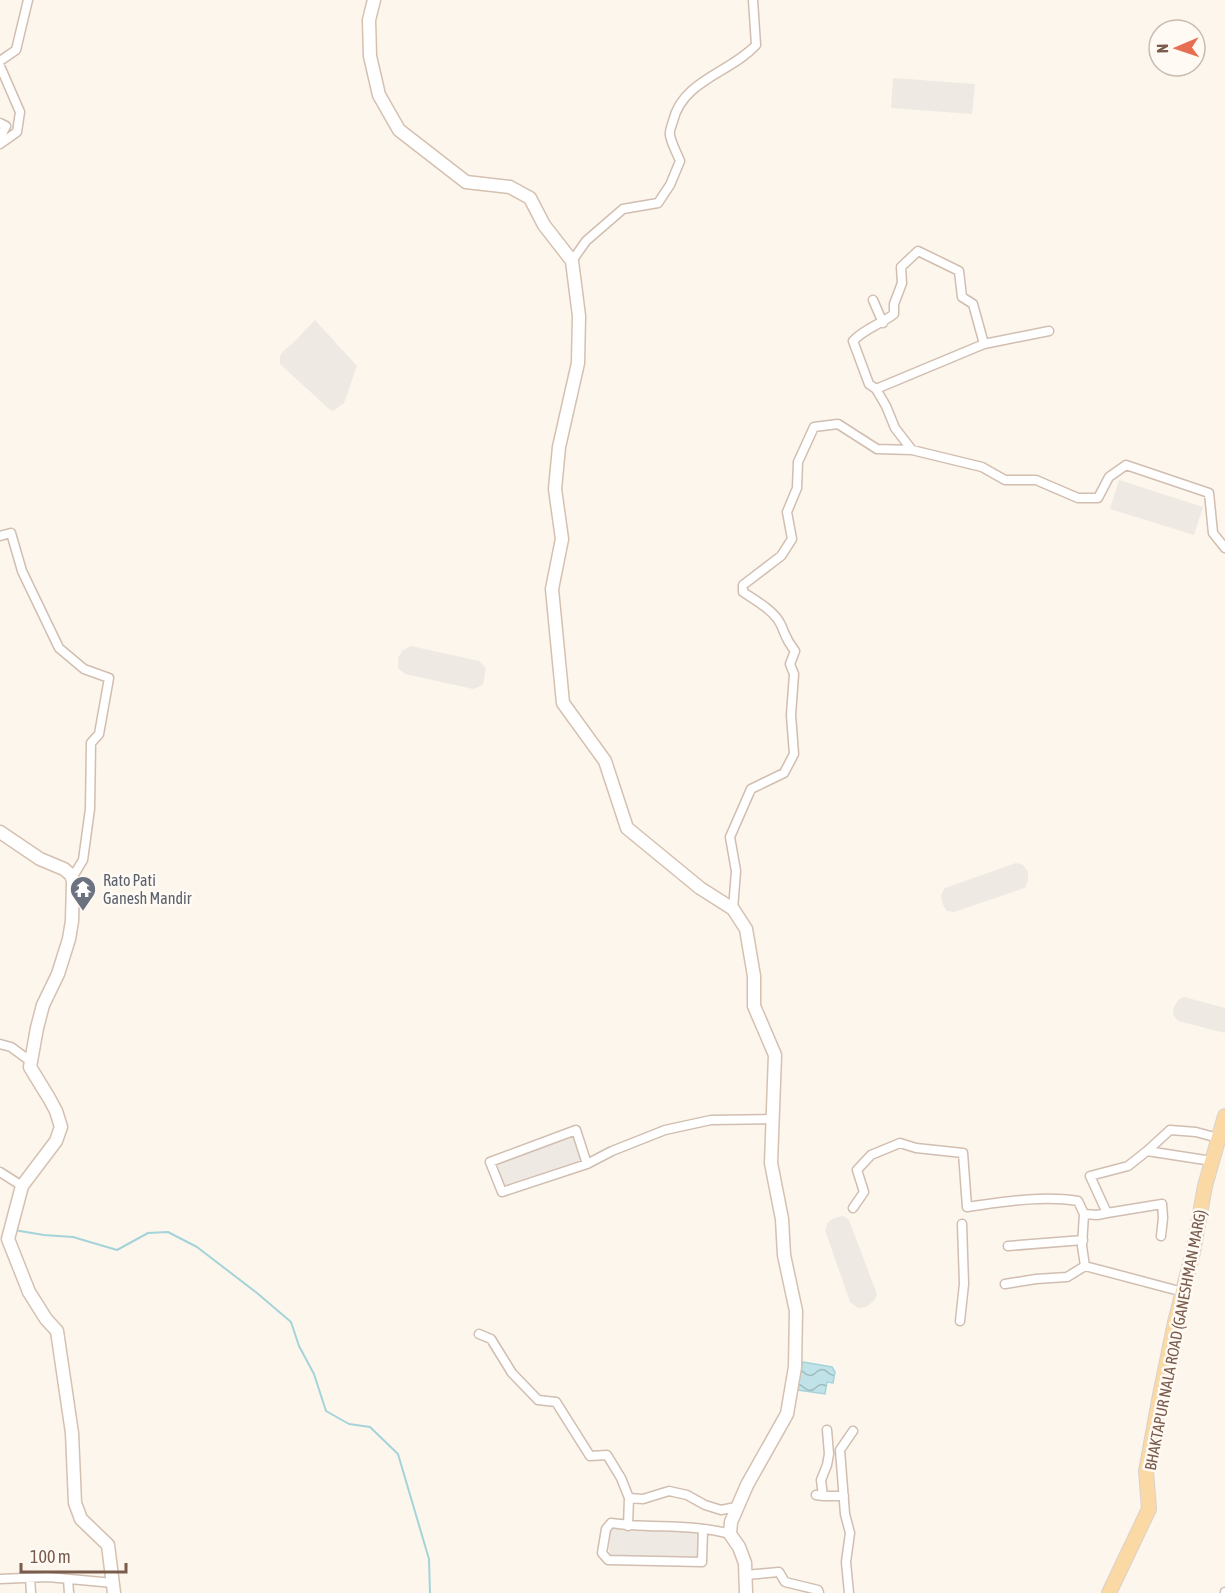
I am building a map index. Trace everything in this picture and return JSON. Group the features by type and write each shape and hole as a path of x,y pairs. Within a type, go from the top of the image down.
{"main road":[{"path":"374,0 369,20 370,56 379,95 399,130 466,182 510,187 530,198 544,225 572,261 579,316 578,363 559,447 555,489 562,539 552,589 563,703 605,761 627,828 700,888 733,909 746,928 754,975 754,1006 775,1055 771,1163 782,1219 784,1255 796,1311 795,1367 787,1414 736,1507 731,1522 730,1534 742,1556 746,1575 746,1593"},
{"path":"0,832 32,854 64,869 72,878 74,885 69,939 43,1005 30,1061 30,1070 50,1098 57,1111 61,1127 56,1142 22,1186 8,1239 29,1292 46,1319 57,1330 72,1433 75,1503 81,1519 108,1545 113,1588"},
{"name":"BHAKTAPUR NALA ROAD (GANESHMAN MARG)","path":"1109,1593 1149,1509 1146,1471 1175,1322 1193,1252 1205,1186 1225,1116"}],"street":[{"path":"0,61 16,50 28,0"},
{"path":"572,261 586,242 623,209 658,203 670,185 680,161 670,134 675,110 689,91 745,57 756,45 753,0"},
{"path":"0,66 20,112 17,132 0,144"},
{"path":"0,123 6,126 0,138"},
{"path":"912,450 894,428 886,406 876,389 869,384 853,341 861,333 883,323 894,314 894,304 903,283 902,267 918,251 959,271 962,297 973,304 984,344"},
{"path":"873,300 883,323"},
{"path":"876,389 984,344 1049,331"},
{"path":"733,909 736,871 730,837 750,789 784,773 794,754 791,716 794,674 790,664 795,651 784,638 781,623 762,605 743,592 743,585 781,556 792,539 786,512 797,488 798,462 814,427 838,424 877,449 912,450 982,467 1005,480 1036,480 1078,498 1098,498 1109,477 1126,465 1209,493 1213,533 1225,548"},
{"path":"0,536 11,533 22,571 59,648 84,669 109,678 99,734 91,743 90,809 83,860 72,878"},
{"path":"0,1044 11,1047 30,1061"},
{"path":"587,1164 576,1130 490,1162 502,1192 587,1164 612,1151 665,1130 711,1120 773,1119"},
{"path":"1107,1213 1090,1176 1128,1166 1170,1130 1196,1132 1218,1138"},
{"path":"853,1208 864,1192 857,1170 871,1155 900,1143 916,1148 963,1153 967,1208 1063,1198 1078,1201 1084,1214 1085,1266"},
{"path":"1147,1151 1212,1161"},
{"path":"0,1172 22,1186"},
{"path":"1084,1214 1097,1215 1162,1204 1161,1236"},
{"path":"960,1321 964,1284 962,1224"},
{"path":"1008,1246 1083,1240"},
{"path":"1005,1284 1036,1278 1067,1277 1085,1266 1184,1292"},
{"path":"479,1334 491,1339 512,1373 538,1400 556,1402 590,1456 607,1455 621,1478 629,1498 628,1526"},
{"path":"827,1430 829,1454 819,1495 844,1496"},
{"path":"849,1593 846,1562 850,1533 845,1514 840,1450 853,1431"},
{"path":"629,1498 643,1499 669,1491 721,1510 736,1507"},
{"path":"703,1529 702,1562 608,1560 602,1553 606,1529 611,1523 628,1526 680,1526 703,1529 730,1534"},
{"path":"746,1575 779,1572 785,1582 818,1590 819,1593"},
{"path":"30,1578 31,1593"},
{"path":"0,1579 68,1579 113,1588"},
{"path":"68,1579 69,1593"}],"shaded area":[{"path":"893,78 975,84 972,114 891,108"},
{"path":"315,320 357,366 344,403 333,411 280,364 280,356 284,350"},
{"path":"1119,480 1203,507 1194,535 1110,509"},
{"path":"411,646 479,661 486,668 483,685 473,689 405,674 398,668 398,658 402,651"},
{"path":"1016,863 1023,865 1028,872 1025,888 954,912 947,911 942,903 941,895 945,888"},
{"path":"1184,997 1225,1008 1225,1033 1178,1021 1173,1015 1174,1007 1178,1000"},
{"path":"574,1137 581,1160 502,1186 494,1163"},
{"path":"843,1216 849,1220 877,1294 874,1301 866,1307 858,1308 850,1302 825,1230 828,1222"},
{"path":"610,1527 698,1530 697,1559 609,1557"}],"water":[{"path":"803,1362 832,1367 835,1372 833,1383 827,1382 825,1394 798,1390 797,1375"}],"waterway":[{"path":"14,1230 73,1237 117,1250 148,1233 168,1232 197,1247 291,1322 299,1346 314,1374 326,1411 349,1424 370,1427 398,1454 429,1559 430,1593"}],"place":[{"name":"Rato Pati Ganesh Mandir","path":"83,912"}]}
